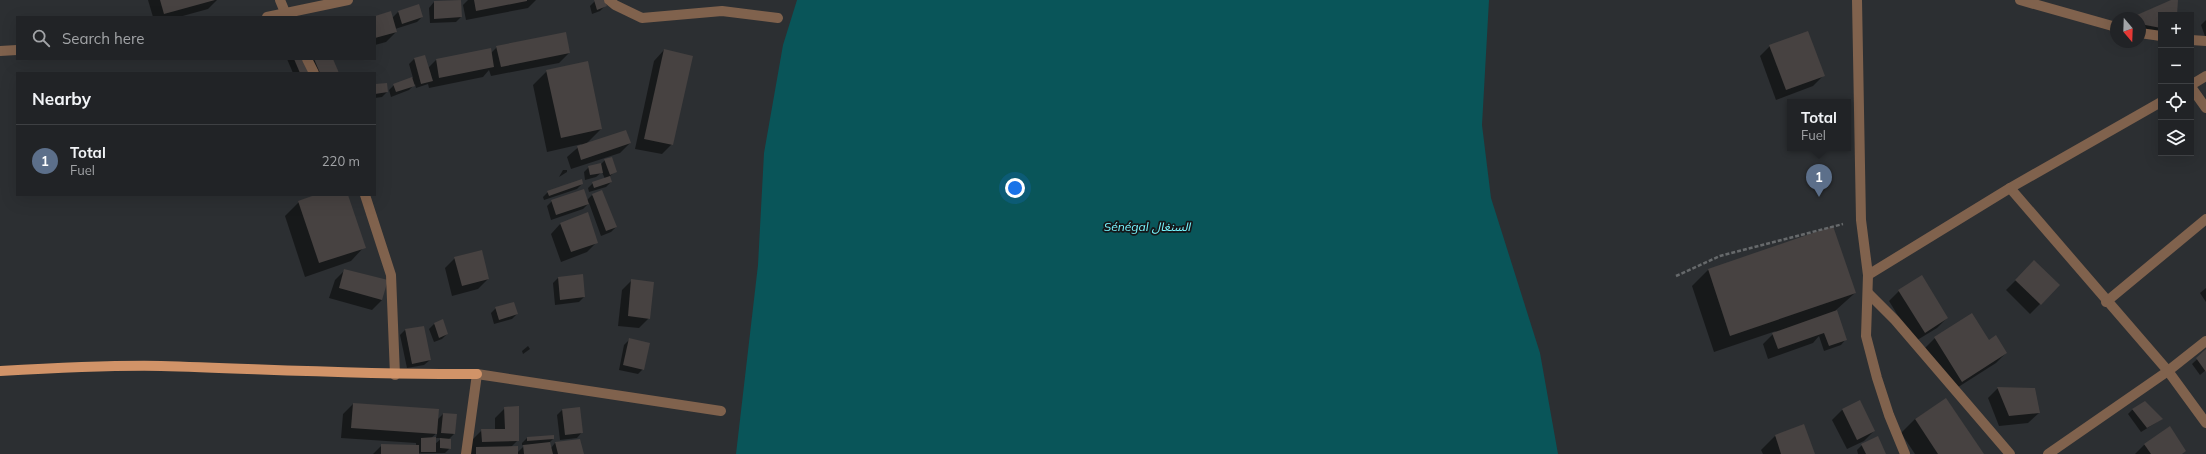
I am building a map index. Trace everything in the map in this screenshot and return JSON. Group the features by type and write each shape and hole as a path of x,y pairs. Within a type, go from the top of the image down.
{"main road":[{"path":"0,371 67,367 160,366 395,375 477,374"}],"street":[{"path":"280,0 286,16 348,0"},
{"path":"609,0 614,5 642,18 722,11 778,18"},
{"path":"1857,0 1861,220 1868,275 1866,336 1879,386 1905,454"},
{"path":"2020,0 2110,25"},
{"path":"2146,34 2158,36"},
{"path":"2194,40 2206,41"},
{"path":"0,51 16,50"},
{"path":"308,60 314,72"},
{"path":"2194,84 2206,76"},
{"path":"2194,90 2206,108"},
{"path":"1868,275 2010,188 2158,104"},
{"path":"2010,188 2106,302 2168,371 2206,423"},
{"path":"364,196 391,275 395,375"},
{"path":"2106,302 2206,219"},
{"path":"1868,293 1895,320 2010,454"},
{"path":"2048,454 2168,371 2206,341"},
{"path":"466,454 477,374 721,411"}],"path":[{"path":"1676,276 1720,256 1861,220"}],"water":[{"name":"Sénégal السنغال","path":"797,0 1489,0 1482,125 1491,198 1540,353 1558,454 736,454 758,265 764,153 783,45"}],"building":[{"path":"160,0 215,0 164,14"},
{"path":"461,0 462,17 434,19 434,1"},
{"path":"474,0 527,0 527,1 476,11"},
{"path":"594,0 604,0 607,6 597,10"},
{"path":"2171,0 2178,0 2177,12 2158,12 2158,27 2146,25 2146,12 2144,12"},
{"path":"419,4 423,17 402,24 398,11"},
{"path":"391,11 397,32 376,38 375,16"},
{"path":"1808,31 1825,76 1786,90 1769,45"},
{"path":"566,32 570,53 501,67 496,46"},
{"path":"491,48 494,67 439,78 436,59"},
{"path":"664,49 693,56 673,145 644,139"},
{"path":"425,55 433,81 421,84 414,58"},
{"path":"294,60 304,60 310,72 300,72"},
{"path":"314,60 333,60 339,72 320,72"},
{"path":"588,61 602,129 561,138 546,70"},
{"path":"412,77 415,86 396,92 393,84"},
{"path":"387,83 388,92 376,94 376,84"},
{"path":"626,130 631,143 581,160 577,146"},
{"path":"612,157 617,172 610,175 604,159"},
{"path":"601,163 603,173 590,175 588,166"},
{"path":"610,176 612,182 594,188 592,182"},
{"path":"582,179 583,184 549,196 547,191"},
{"path":"584,189 589,204 556,215 551,200"},
{"path":"602,190 617,227 606,231 592,194"},
{"path":"312,196 348,196 366,248 319,263 298,201"},
{"path":"588,212 598,243 571,252 560,223"},
{"path":"1833,226 1856,293 1730,336 1708,269"},
{"path":"482,250 489,279 462,286 454,257"},
{"path":"2034,260 2060,285 2041,305 2015,280"},
{"path":"344,269 388,280 382,300 339,288"},
{"path":"583,274 585,297 560,300 558,277"},
{"path":"1922,275 1948,318 1925,333 1898,290"},
{"path":"631,279 654,282 650,319 628,316"},
{"path":"514,302 518,314 499,320 495,307"},
{"path":"1837,310 1847,340 1829,346 1824,333 1778,349 1772,333"},
{"path":"1972,313 1989,340 1996,335 2007,353 1962,382 1934,337"},
{"path":"443,319 448,334 439,338 434,323"},
{"path":"424,326 431,360 412,364 405,329"},
{"path":"629,338 650,343 644,370 623,365"},
{"path":"2206,349 2206,372 2196,358"},
{"path":"1997,387 2035,388 2040,413 2009,416"},
{"path":"1946,398 1984,454 1938,454 1915,419"},
{"path":"1860,400 1875,431 1857,440 1842,409"},
{"path":"2145,401 2163,419 2147,428 2132,409"},
{"path":"353,403 439,409 437,434 351,428"},
{"path":"519,406 519,441 482,442 481,429 505,429 504,407"},
{"path":"580,407 583,433 565,435 562,409"},
{"path":"443,413 457,414 455,434 441,433"},
{"path":"1804,424 1815,454 1781,454 1775,435"},
{"path":"2170,426 2186,451 2182,454 2151,454 2144,444"},
{"path":"554,435 554,439 527,441 527,437"},
{"path":"1878,436 1886,454 1866,454 1861,444"},
{"path":"436,437 436,452 421,452 421,438"},
{"path":"440,438 451,439 451,449 440,448"},
{"path":"580,439 584,454 558,454 555,442"},
{"path":"550,442 553,454 524,454 523,445"},
{"path":"381,444 419,445 419,454 381,454"},
{"path":"518,446 518,454 476,454 476,447"}],"place":[{"name":"Total","path":"1819,197"}]}
